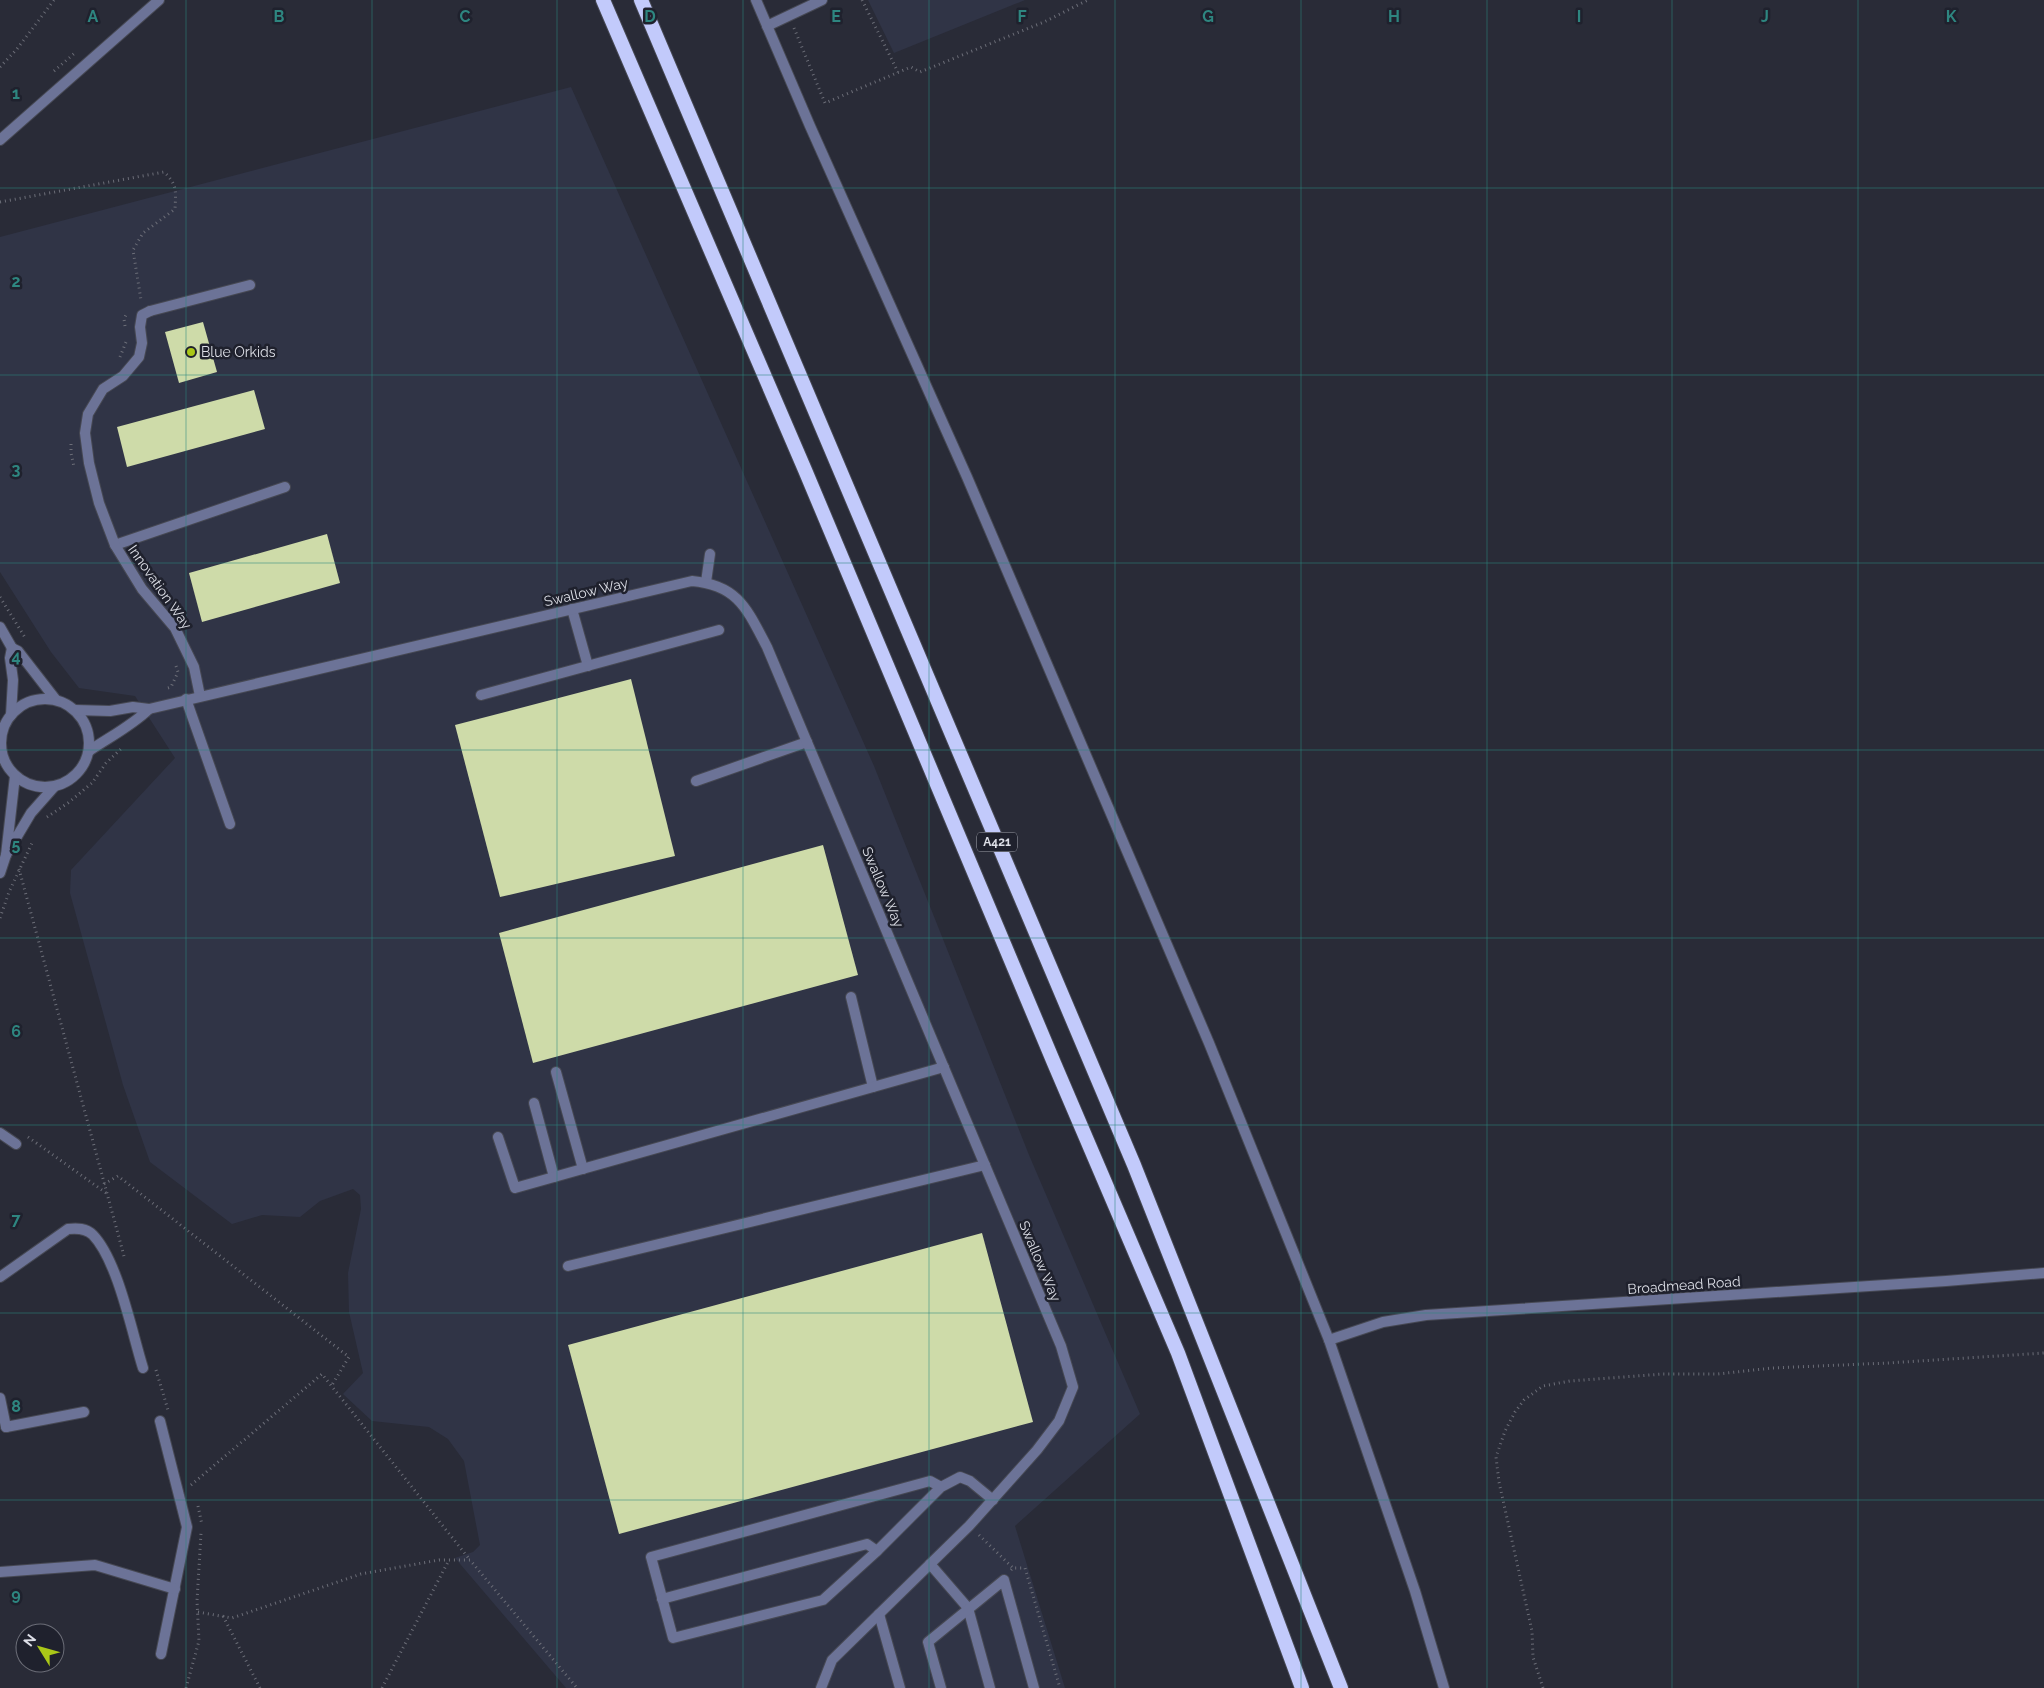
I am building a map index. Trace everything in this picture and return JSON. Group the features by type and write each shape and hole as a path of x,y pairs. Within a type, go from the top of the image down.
{"highway":[{"name":"A421","path":"603,0 805,470 1054,1063 1178,1352 1302,1688"},
{"name":"A421","path":"641,0 1134,1165 1341,1688"}],"street":[{"path":"0,140 159,0"},
{"path":"756,0 1010,578 1209,1043 1329,1340 1415,1590 1444,1688"},
{"path":"767,26 822,0"},
{"path":"146,313 250,284"},
{"name":"Innovation Way","path":"146,313 140,327 142,343 139,358 123,376 103,389 88,414 85,433 89,463 99,503 115,545 142,589 175,628 194,667 200,696"},
{"path":"115,545 285,487"},
{"path":"706,582 710,554"},
{"name":"Swallow Way","path":"75,710 110,711 133,707 149,709 692,580 723,587 750,614 767,647 1061,1346 1073,1386 1059,1421 1037,1450 969,1526 832,1660 821,1688"},
{"path":"572,609 588,666"},
{"path":"0,627 12,648 18,651 56,700"},
{"path":"481,696 719,630"},
{"path":"11,715 13,680 10,658 12,648"},
{"path":"56,700 75,710 84,721 89,736 89,751 85,763 77,774 67,782 54,787 40,788 27,784 15,776 6,764 1,750 1,737 4,725 21,706 32,701 56,700"},
{"path":"186,700 230,824"},
{"name":"Swallow Way","path":"89,751 138,720 149,709"},
{"path":"696,781 807,742"},
{"path":"0,873 6,855 15,776"},
{"path":"6,855 31,813 54,787"},
{"path":"851,997 873,1087"},
{"path":"498,1137 515,1188 944,1067"},
{"path":"556,1072 583,1169"},
{"path":"534,1103 554,1177"},
{"path":"0,1133 16,1144"},
{"path":"568,1266 985,1165"},
{"path":"0,1277 68,1229 81,1228 92,1234 111,1262 143,1368"},
{"name":"Broadmead Road","path":"1329,1340 1383,1322 1426,1315 2044,1273"},
{"path":"0,1402 6,1427 84,1412"},
{"path":"160,1421 186,1527 161,1654"},
{"path":"941,1487 930,1481 651,1558 673,1638 824,1600 877,1551 941,1487 960,1476 970,1481 993,1500"},
{"path":"662,1599 867,1544 877,1551"},
{"path":"930,1564 968,1608 990,1688"},
{"path":"0,1572 95,1565 175,1589"},
{"path":"941,1688 928,1642 1004,1580 1034,1688"},
{"path":"879,1614 900,1688"}],"path":[{"path":"0,66 17,49 54,0"},
{"path":"862,0 898,72"},
{"path":"789,16 825,103 911,67 920,72 1044,22 1088,0"},
{"path":"0,202 164,172 173,180 176,194 176,209 142,233 133,250 146,313"},
{"path":"0,597 31,647"},
{"path":"42,820 68,803 92,783 106,763 128,743"},
{"path":"0,918 9,892 35,836"},
{"path":"23,1133 106,1194"},
{"path":"104,1184 118,1176 349,1357 332,1385"},
{"path":"1543,1688 1533,1657 1532,1631 1518,1560 1498,1482 1496,1457 1505,1431 1515,1412 1524,1400 1542,1386 1570,1381 1663,1374 1718,1374 1772,1368 2044,1353"},
{"path":"191,1485 322,1374 470,1560 577,1688"},
{"path":"969,1526 1013,1568 1025,1568 1060,1688"},
{"path":"198,1612 232,1618 361,1574 439,1560 470,1560"},
{"path":"382,1688 450,1560"},
{"path":"1004,1580 1013,1568"},
{"path":"223,1616 260,1688"}],"shaded area":[{"path":"868,0 1025,0 894,53"},
{"path":"571,87 874,766 1029,1155 1140,1414 1015,1526 1065,1688 566,1688 455,1558 473,1552 480,1545 464,1461 448,1439 429,1427 372,1421 343,1394 363,1373 349,1312 348,1273 361,1209 360,1195 353,1189 320,1201 300,1217 262,1215 232,1224 150,1162 123,1085 70,893 71,870 175,758 135,696 79,688 51,652 0,572 0,237"}],"building":[{"name":"Blue Orkids","path":"203,322 217,372 179,383 165,332"},
{"path":"254,390 265,429 127,467 117,427"},
{"path":"327,534 340,583 202,622 189,573"},
{"path":"631,679 675,856 500,897 455,725"},
{"path":"823,845 858,975 533,1063 499,933"},
{"path":"982,1233 1033,1422 619,1534 568,1345"}],"place":[{"name":"Blue Orkids","path":"191,352"}]}
